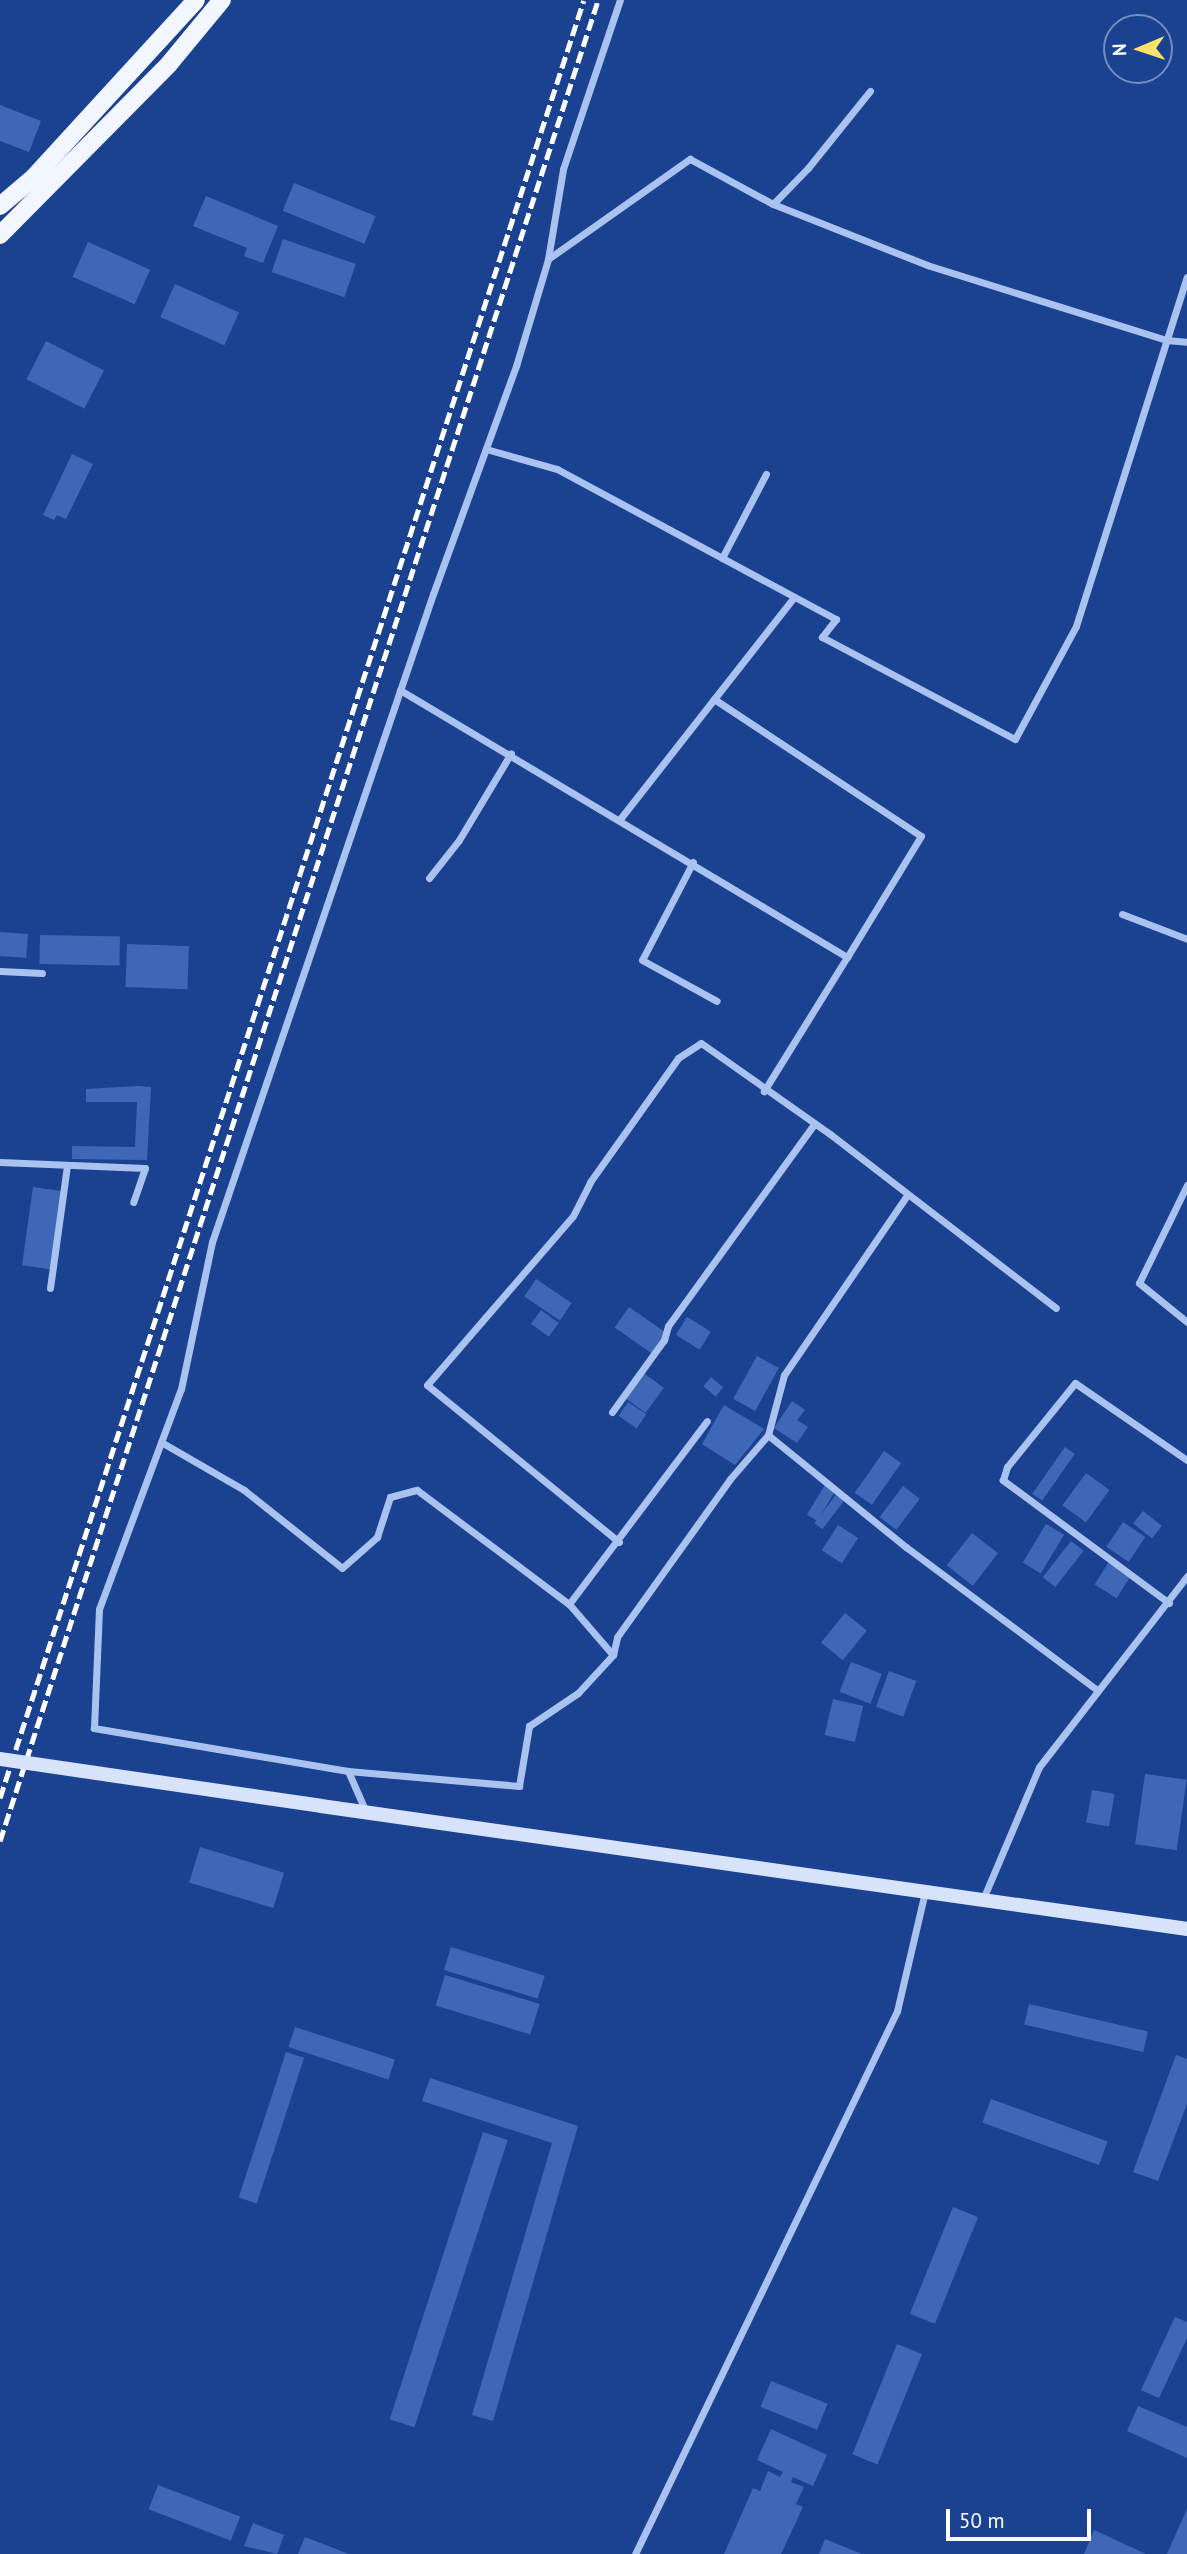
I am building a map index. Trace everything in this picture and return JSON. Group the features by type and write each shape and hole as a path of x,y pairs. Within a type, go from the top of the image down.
{"main road":[{"path":"0,206 33,178 196,0"},
{"path":"0,235 169,64 222,0"},
{"path":"0,1759 1187,1929"}],"street":[{"path":"620,0 563,169 548,259 486,449 400,691 212,1242 181,1390 99,1609 94,1728 348,1771 519,1786 529,1726 578,1693 613,1655 617,1637 730,1479 768,1435 784,1375 906,1197"},
{"path":"773,204 808,168 870,90"},
{"path":"548,259 690,159 773,204 927,265 1166,340 1187,342"},
{"path":"486,449 557,469 836,619 822,637 1016,739 1076,626 1187,276"},
{"path":"722,558 766,474"},
{"path":"620,819 794,597"},
{"path":"400,691 510,753 848,957"},
{"path":"714,699 921,836 764,1091"},
{"path":"429,878 459,839 510,753"},
{"path":"693,862 642,960 717,1001"},
{"path":"1122,914 1187,939"},
{"path":"0,971 42,973"},
{"path":"619,1542 427,1385 573,1216 590,1182 678,1058 701,1043 1056,1308"},
{"path":"612,1412 813,1126"},
{"path":"0,1162 145,1168 133,1202"},
{"path":"50,1288 67,1165"},
{"path":"1187,1185 1139,1283 1187,1322"},
{"path":"1169,1603 1003,1480 1007,1467 1075,1383 1187,1460"},
{"path":"569,1604 619,1542 707,1420"},
{"path":"768,1435 906,1547 1096,1689"},
{"path":"161,1443 244,1490 342,1568 377,1537 390,1497 417,1490 569,1604 613,1655"},
{"path":"983,1900 1039,1766 1096,1689 1169,1603 1187,1576"},
{"path":"348,1771 366,1813"},
{"path":"635,2554 897,2011 925,1892"}],"building":[{"path":"0,105 41,121 29,152 0,141"},
{"path":"294,183 376,216 364,244 283,211"},
{"path":"206,196 278,226 263,263 244,256 247,248 193,226"},
{"path":"283,239 356,264 344,297 272,272"},
{"path":"88,242 150,270 135,304 73,277"},
{"path":"175,284 239,312 224,345 160,317"},
{"path":"46,341 104,371 84,409 26,379"},
{"path":"72,454 93,464 66,519 57,515 54,520 43,515"},
{"path":"0,932 28,934 26,958 0,956"},
{"path":"40,935 120,936 119,965 39,964"},
{"path":"127,944 189,946 187,989 125,987"},
{"path":"151,1087 147,1160 72,1159 72,1146 135,1147 137,1102 86,1102 86,1089"},
{"path":"33,1187 63,1191 52,1269 22,1265"},
{"path":"536,1279 572,1303 560,1320 524,1296"},
{"path":"629,1307 666,1333 652,1353 615,1327"},
{"path":"541,1310 559,1323 549,1337 531,1324"},
{"path":"687,1317 711,1332 700,1350 676,1335"},
{"path":"757,1356 779,1368 755,1411 733,1399"},
{"path":"642,1372 664,1388 646,1413 624,1397"},
{"path":"711,1377 723,1387 716,1396 703,1386"},
{"path":"792,1401 805,1410 797,1420 808,1427 797,1443 774,1428"},
{"path":"628,1402 646,1414 637,1428 618,1416"},
{"path":"724,1405 764,1429 735,1465 702,1444"},
{"path":"1065,1447 1075,1454 1042,1501 1032,1494"},
{"path":"884,1451 901,1463 872,1505 855,1493"},
{"path":"1086,1473 1109,1490 1086,1522 1062,1505"},
{"path":"826,1483 836,1489 817,1521 807,1515"},
{"path":"903,1486 920,1499 896,1530 880,1517"},
{"path":"838,1492 846,1498 823,1529 815,1523"},
{"path":"1143,1511 1162,1526 1152,1538 1133,1524"},
{"path":"1123,1522 1145,1537 1129,1562 1106,1547"},
{"path":"1046,1524 1064,1535 1041,1573 1023,1563"},
{"path":"838,1525 858,1538 842,1563 822,1550"},
{"path":"972,1533 998,1553 973,1586 947,1565"},
{"path":"1071,1541 1084,1551 1055,1587 1043,1577"},
{"path":"1110,1560 1132,1574 1117,1598 1095,1585"},
{"path":"845,1613 867,1631 843,1660 821,1643"},
{"path":"851,1662 882,1674 870,1704 840,1692"},
{"path":"889,1671 916,1681 903,1717 876,1707"},
{"path":"833,1699 863,1706 855,1742 825,1735"},
{"path":"1145,1774 1187,1780 1177,1850 1135,1844"},
{"path":"1092,1790 1115,1794 1109,1826 1086,1822"},
{"path":"200,1847 284,1873 273,1908 189,1882"},
{"path":"451,1947 545,1976 538,1999 444,1970"},
{"path":"445,1975 540,2004 530,2035 436,2006"},
{"path":"1029,2004 1148,2031 1143,2052 1024,2024"},
{"path":"295,2027 395,2059 388,2079 289,2047"},
{"path":"286,2052 304,2058 257,2203 239,2198"},
{"path":"1176,2055 1187,2059 1187,2104 1158,2181 1133,2172"},
{"path":"430,2078 578,2126 493,2421 472,2415 552,2143 422,2101"},
{"path":"991,2099 1108,2141 1099,2165 982,2122"},
{"path":"483,2132 508,2140 414,2427 390,2419"},
{"path":"953,2207 978,2217 935,2324 910,2314"},
{"path":"1175,2317 1187,2322 1187,2338 1159,2398 1141,2390"},
{"path":"897,2344 922,2354 877,2464 852,2454"},
{"path":"771,2381 828,2404 817,2430 761,2407"},
{"path":"1138,2406 1187,2427 1187,2458 1127,2431"},
{"path":"771,2429 827,2455 813,2486 793,2477 791,2482 804,2487 796,2504 803,2507 781,2554 724,2554 753,2488 760,2491 768,2471 780,2477 783,2472 757,2460"},
{"path":"158,2485 240,2517 231,2541 149,2509"},
{"path":"1187,2509 1187,2554 1167,2554"},
{"path":"253,2523 284,2535 277,2554 244,2546"},
{"path":"1094,2530 1146,2554 1084,2554"},
{"path":"305,2537 349,2554 298,2554"},
{"path":"825,2539 862,2554 819,2554"}],"railway":[{"path":"0,1798 584,0"},
{"path":"0,1841 598,0"}]}
